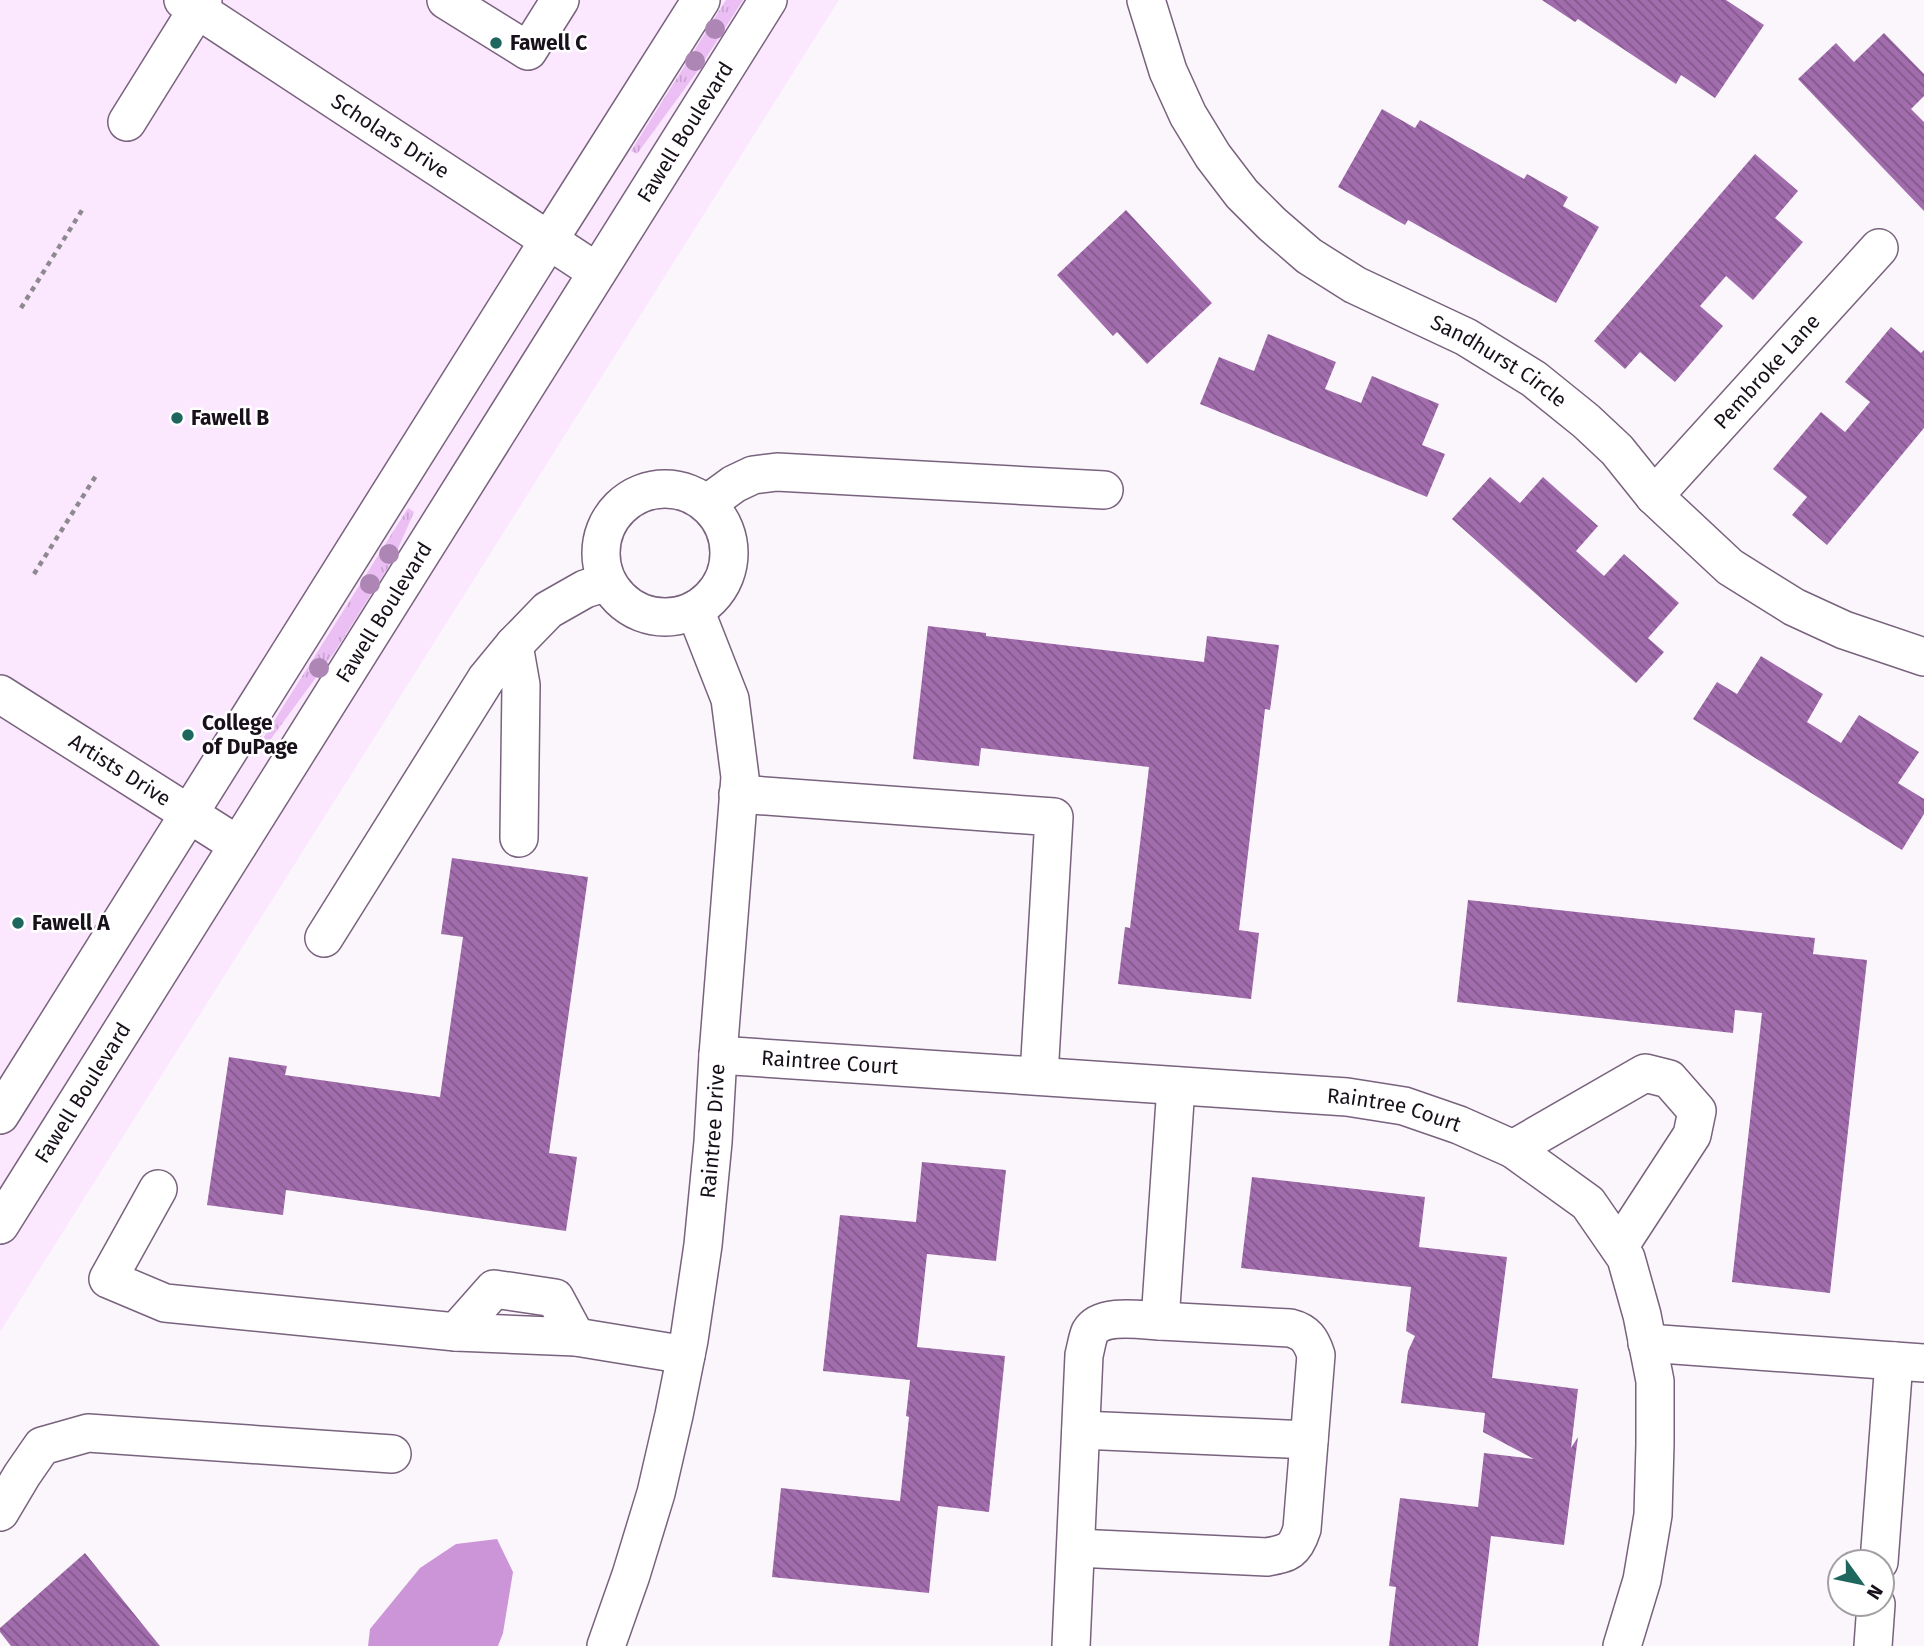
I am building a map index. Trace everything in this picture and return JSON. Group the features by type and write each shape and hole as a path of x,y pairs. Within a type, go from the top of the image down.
{"street":[{"path":"446,0 528,51 560,0"},
{"path":"0,1115 701,0"},
{"name":"Fawell Boulevard","path":"0,1225 768,0"},
{"name":"Sandhurst Circle","path":"1146,0 1168,71 1188,115 1213,156 1242,194 1272,225 1309,256 1356,285 1466,337 1534,379 1617,450 1654,496 1730,567 1794,607 1844,630 1924,657"},
{"path":"127,122 194,3"},
{"name":"Scholars Drive","path":"194,3 597,272"},
{"name":"Pembroke Lane","path":"1654,496 1879,248"},
{"path":"708,503 734,484 753,475 777,472 1104,490"},
{"path":"667,488 688,492 708,503 721,519 729,539 730,560 724,580 711,598 695,610 676,617 655,617 636,611 620,599 607,582 601,561 602,539 611,518 625,502 645,491 667,488"},
{"path":"324,938 486,679 548,610 585,589 607,582"},
{"name":"Raintree Drive","path":"606,1646 656,1493 686,1355 703,1245 713,1142 740,777 730,699 695,610"},
{"path":"514,645 522,685 519,838"},
{"name":"Artists Drive","path":"0,694 238,845"},
{"path":"738,794 1054,817 1039,1076"},
{"name":"Raintree Court","path":"718,1055 1347,1097 1404,1107 1459,1125 1513,1149 1588,1203 1626,1258 1642,1315 1655,1381 1653,1515 1642,1580 1622,1646"},
{"path":"1513,1149 1645,1073 1670,1079 1697,1111 1692,1135 1619,1247"},
{"path":"1160,1321 1175,1086"},
{"path":"158,1189 108,1279 165,1303 456,1332 576,1337 686,1355"},
{"path":"1071,1646 1084,1355 1090,1332 1099,1323 1113,1320 1160,1321 1290,1328 1300,1331 1308,1338 1315,1355 1309,1440 1302,1529 1298,1543 1292,1549 1267,1557 1076,1548"},
{"path":"1647,1343 1909,1362 1882,1548"},
{"path":"1081,1430 1309,1440"},
{"path":"1,1506 42,1446 88,1433 392,1454"},
{"path":"1873,1646 1876,1618"}],"path":[{"path":"21,308 84,207"},
{"path":"34,574 97,474"}],"shaded area":[{"name":"College of DuPage","path":"0,0 839,0 0,1332"},
{"path":"497,1539 513,1572 503,1633 498,1646 368,1646 370,1629 420,1568 456,1544"}],"green space":[{"path":"726,0 743,0 697,72 637,154 631,151"},
{"path":"408,508 414,512 394,558 334,653 262,751 257,748"}],"building":[{"path":"1542,0 1726,0 1764,25 1715,98 1681,75 1676,84 1578,19 1575,22"},
{"path":"1884,33 1924,74 1924,96 1911,109 1924,122 1924,211 1798,79 1836,43 1854,62"},
{"path":"1382,109 1415,128 1420,120 1524,179 1527,174 1568,197 1563,206 1599,227 1556,303 1408,220 1405,225 1338,187"},
{"path":"1755,154 1798,191 1775,218 1803,242 1753,300 1726,276 1700,306 1723,326 1675,382 1640,352 1625,369 1594,341"},
{"path":"1126,210 1212,303 1147,364 1117,332 1113,336 1057,275"},
{"path":"1891,327 1921,353 1924,350 1924,428 1827,545 1792,515 1807,497 1773,469 1821,412 1845,432 1870,402 1845,382"},
{"path":"1268,334 1336,362 1325,389 1361,403 1372,376 1439,404 1422,445 1445,454 1427,497 1200,404 1219,357 1254,371"},
{"path":"1490,477 1520,503 1543,477 1598,526 1576,551 1604,576 1624,554 1679,603 1648,638 1664,652 1636,683 1452,519"},
{"path":"928,626 986,633 986,636 1204,662 1207,636 1279,645 1270,710 1265,709 1239,930 1259,933 1251,999 1118,984 1125,927 1130,928 1149,767 981,748 979,766 913,759"},
{"path":"1761,656 1823,694 1807,722 1841,743 1859,715 1919,752 1898,783 1924,799 1924,814 1902,850 1693,719 1717,682 1737,694"},
{"path":"452,858 588,877 549,1153 577,1157 566,1231 286,1190 283,1215 207,1205 229,1057 287,1066 285,1075 440,1097 463,937 441,934"},
{"path":"1468,900 1815,938 1813,954 1867,960 1830,1293 1732,1282 1762,1013 1735,1010 1733,1033 1457,1002"},
{"path":"922,1162 1006,1170 996,1261 927,1254 917,1347 1005,1356 989,1512 938,1506 929,1593 772,1577 781,1488 900,1501 910,1380 823,1371 840,1215 916,1222"},
{"path":"1252,1177 1425,1197 1419,1247 1507,1257 1492,1378 1578,1389 1571,1448 1578,1437 1564,1545 1491,1536 1478,1646 1389,1646 1396,1587 1389,1586 1400,1498 1478,1507 1484,1453 1534,1459 1483,1432 1485,1413 1401,1403 1408,1351 1415,1336 1406,1331 1411,1287 1241,1268"},
{"path":"85,1553 160,1646 11,1646 0,1628"}],"place":[{"name":"Fawell C","path":"496,43"},
{"name":"Fawell B","path":"177,418"},
{"name":"College of DuPage","path":"188,735"},
{"name":"Fawell A","path":"18,923"}]}
